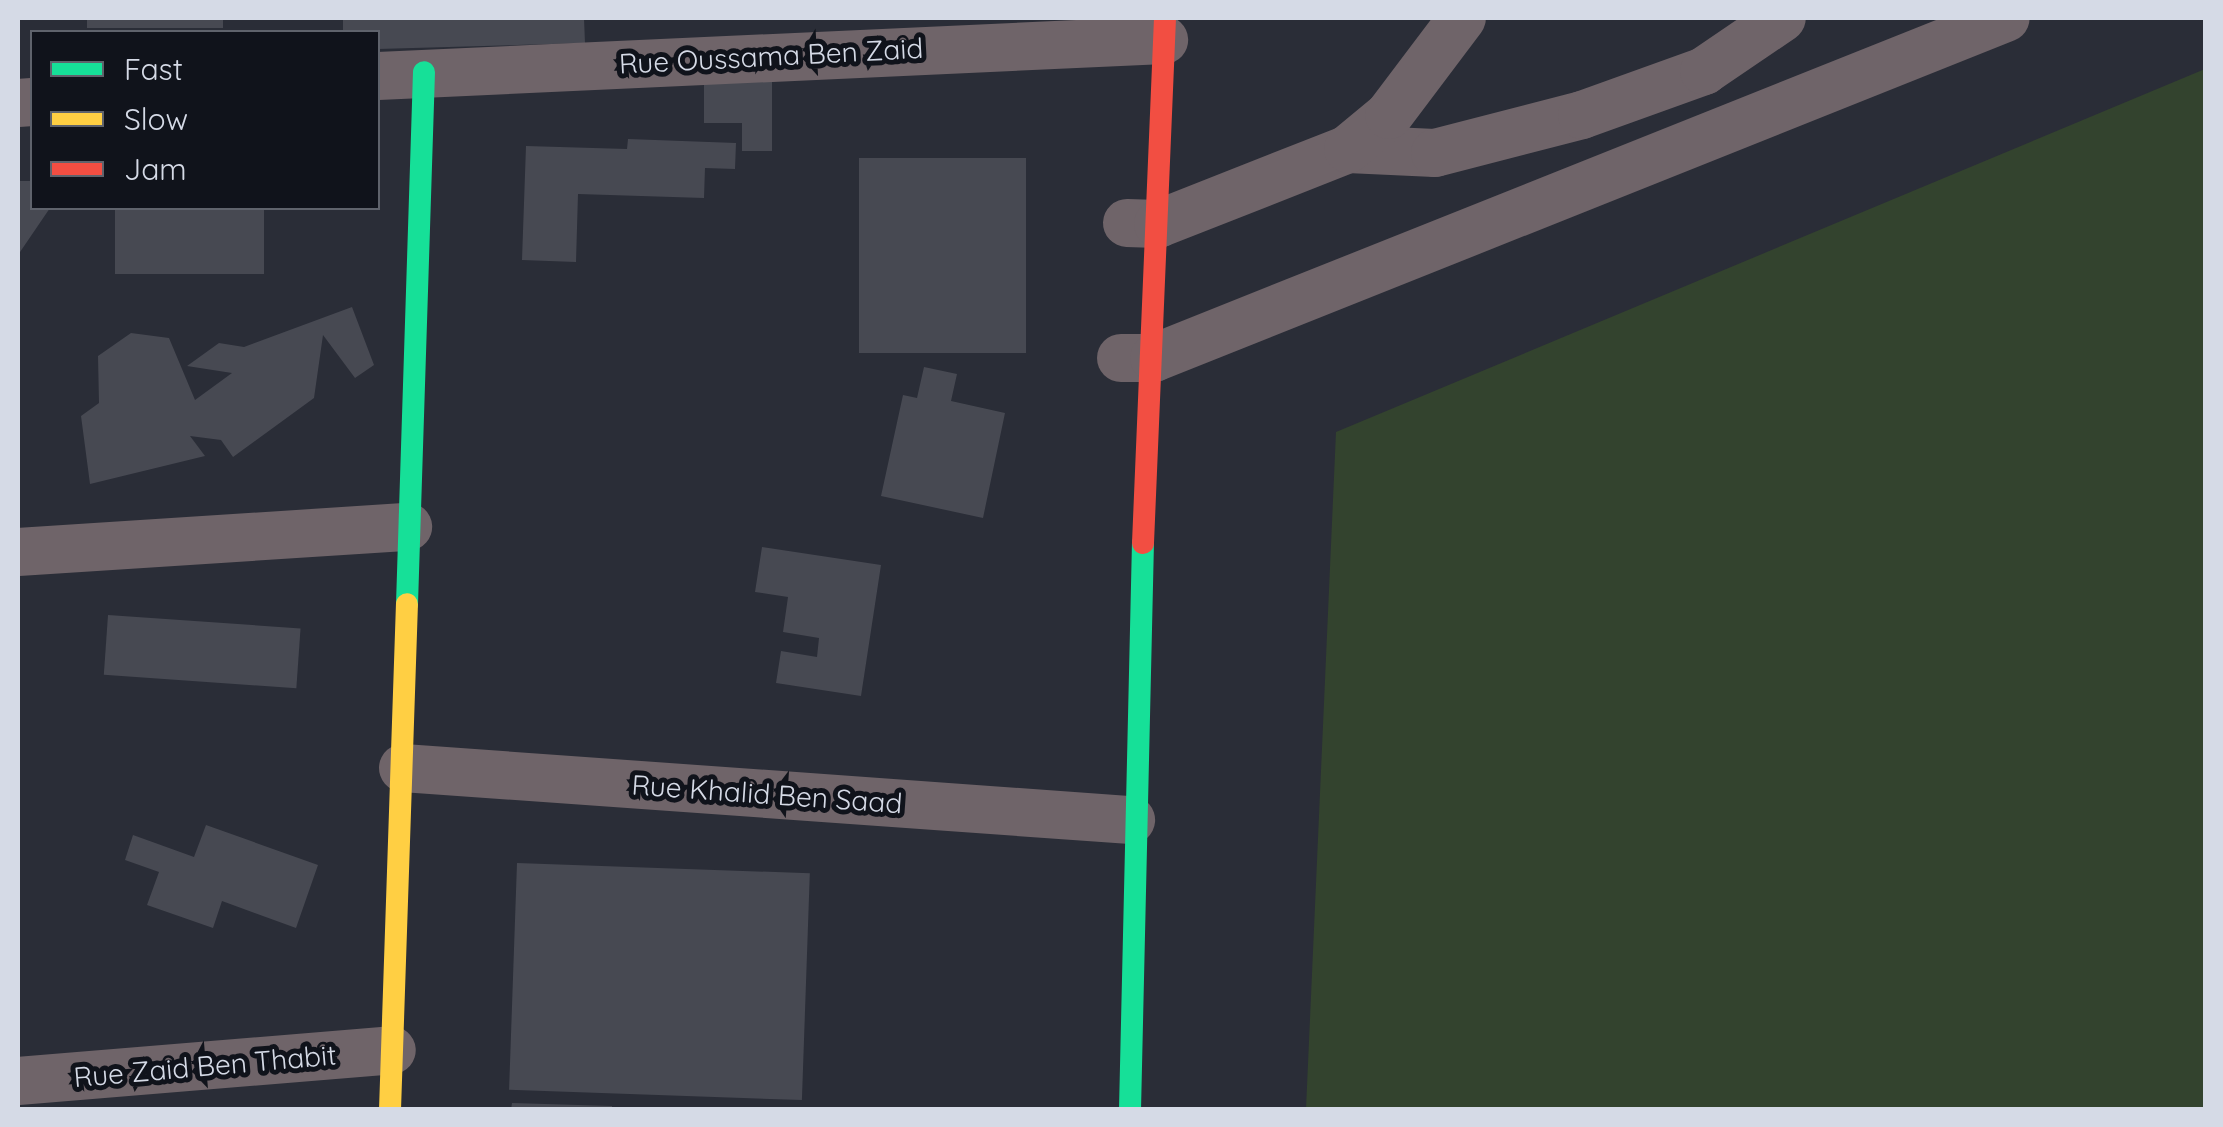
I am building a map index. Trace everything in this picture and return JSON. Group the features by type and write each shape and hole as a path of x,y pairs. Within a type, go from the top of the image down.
{"street":[{"path":"1135,219 1348,148 1390,115 1462,18"},
{"path":"1348,148 1391,158 1435,153 1582,115 1704,72 1782,18"},
{"path":"1130,358 2006,18"},
{"path":"1130,1110 1109,818 1145,38"},
{"name":"Rue Oussama Ben Zaid","path":"400,74 1145,38"},
{"path":"390,1110 408,528 400,74"},
{"path":"18,552 408,528"},
{"name":"Rue Khalid Ben Saad","path":"402,768 1109,818"},
{"name":"Rue Zaid Ben Thabit","path":"18,1081 392,1050"}],"green space":[{"path":"2205,69 2205,1109 1306,1109 1336,432"}],"building":[{"path":"87,18 223,18 223,28 87,28"},
{"path":"343,18 584,18 585,43 380,49 380,30 343,30"},
{"path":"772,81 772,151 742,151 742,123 704,123 704,82"},
{"path":"628,139 736,143 735,169 705,168 704,198 578,194 576,262 522,260 526,146 627,149"},
{"path":"859,158 1026,158 1026,353 859,353"},
{"path":"18,181 30,181 30,210 49,210 18,255"},
{"path":"115,210 264,210 264,274 115,274"},
{"path":"352,307 374,365 355,378 323,335 314,398 233,457 221,440 190,436 205,456 90,484 81,416 99,403 98,356 131,333 169,338 195,400 232,373 187,366 219,343 244,347"},
{"path":"924,367 957,374 951,401 1005,413 983,518 881,496 903,395 917,398"},
{"path":"762,547 881,565 861,696 776,683 781,651 817,657 819,638 783,632 788,597 755,592"},
{"path":"108,615 301,628 296,688 104,675"},
{"path":"206,825 318,865 296,928 222,901 213,928 147,905 159,872 125,860 133,835 194,857"},
{"path":"517,863 810,873 802,1100 509,1090"},
{"path":"512,1103 612,1106 612,1110 511,1110"}],"traffic: fast":[{"path":"407,604 424,72"},
{"path":"1130,1110 1143,543"}],"traffic: slow":[{"path":"390,1110 407,604"}],"traffic: jam":[{"path":"1143,543 1165,18"}]}
